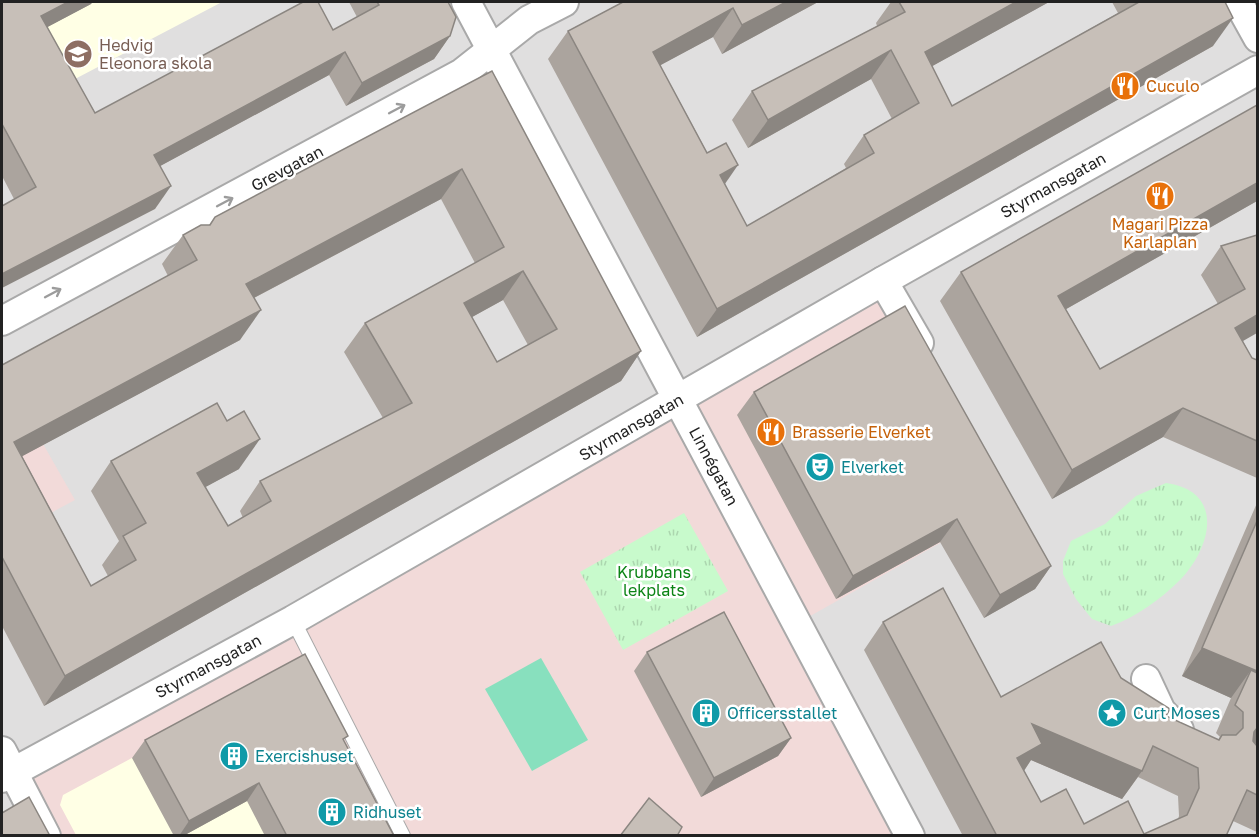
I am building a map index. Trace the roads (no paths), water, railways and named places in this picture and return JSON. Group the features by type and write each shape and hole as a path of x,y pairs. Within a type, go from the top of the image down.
{"street":[{"name":"Linnégatan","path":"466,2 910,836"},
{"name":"Grevgatan","path":"2,321 177,234 462,74 529,20 564,2"},
{"path":"1238,2 1257,38"},
{"name":"Styrmansgatan","path":"5,767 293,620 883,281 1257,70"},
{"path":"883,281 931,365"},
{"path":"1146,679 1161,711 1182,733 1200,743"},
{"path":"5,767 46,836"}],"lane":[{"path":"293,620 403,836"}],"place":[{"name":"Hedvig Eleonora skola","path":"78,54"},
{"name":"Cuculo","path":"1125,86"},
{"name":"Magari Pizza Karlaplan","path":"1160,196"},
{"name":"Brasserie Elverket","path":"771,432"},
{"name":"Elverket","path":"820,467"},
{"name":"Officersstallet","path":"706,713"},
{"name":"Curt Moses","path":"1112,713"},
{"name":"Exercishuset","path":"234,756"},
{"name":"Ridhuset","path":"332,812"}],"park label":[{"name":"Krubbans lekplats","path":"654,581"}]}
